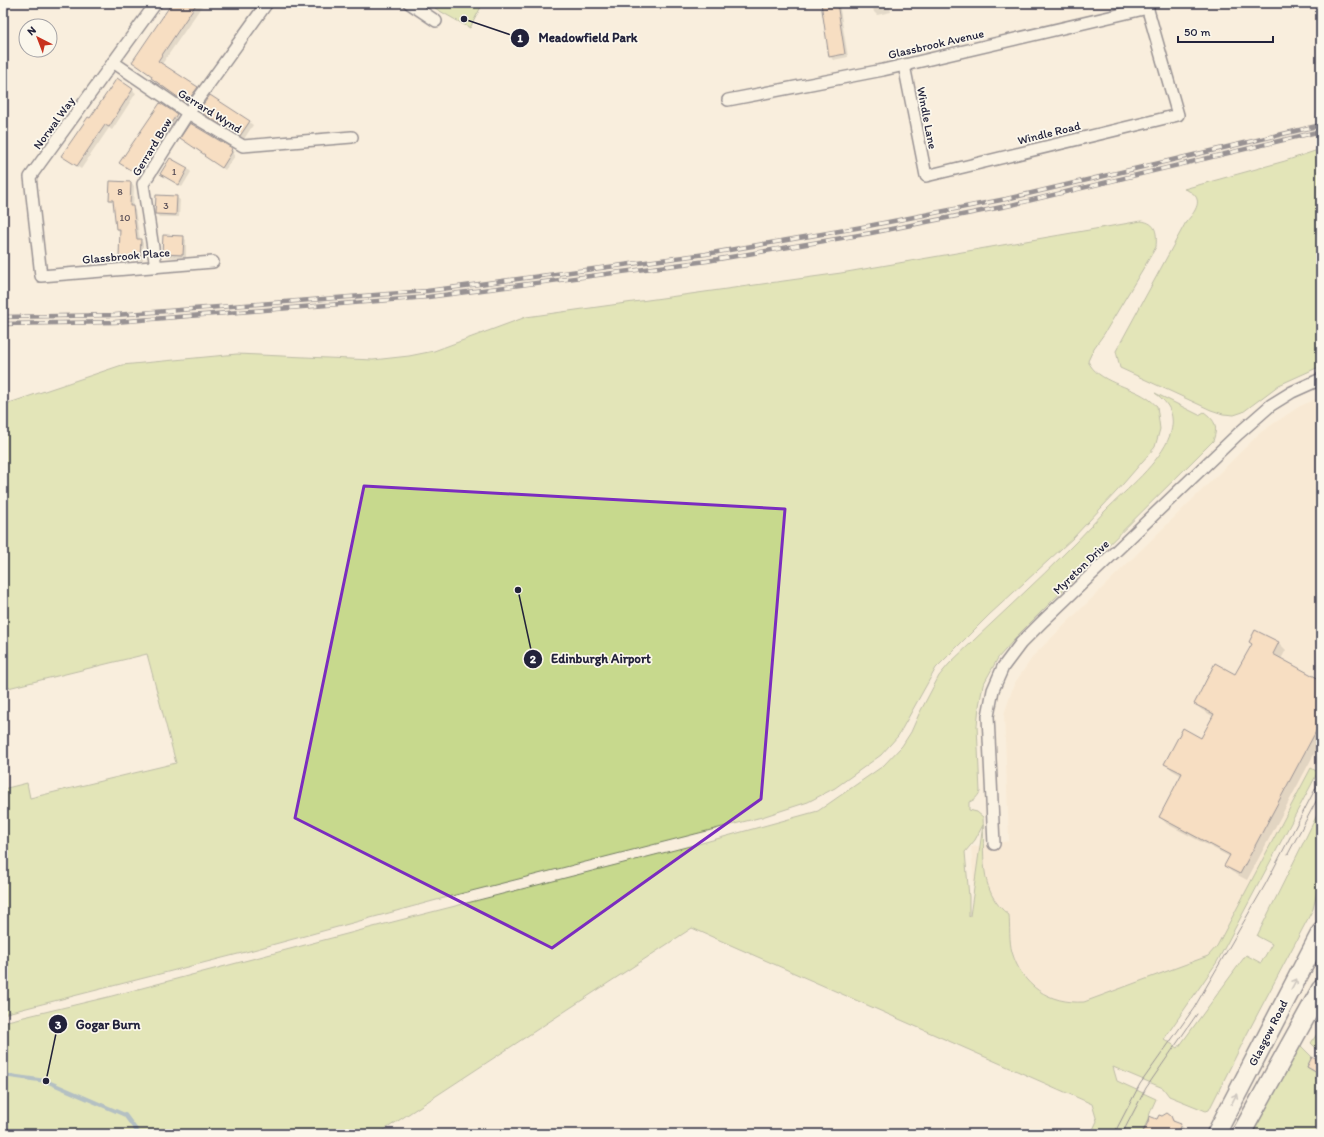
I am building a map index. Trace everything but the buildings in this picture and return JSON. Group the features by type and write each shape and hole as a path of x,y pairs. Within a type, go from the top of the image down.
{"main road":[{"name":"Glasgow Road","path":"1216,1134 1321,932"},
{"name":"Glasgow Road","path":"1241,1134 1321,989"},
{"path":"1262,1094 1321,1004"}],"street":[{"name":"Norwal Way","path":"40,276 30,177 156,3"},
{"name":"Gerrard Bow","path":"156,267 144,184 188,113 267,3"},
{"path":"409,3 436,21"},
{"name":"Glassbrook Avenue","path":"728,100 904,65 1147,6"},
{"name":"Windle Road","path":"926,176 1178,115 1147,6"},
{"name":"Gerrard Wynd","path":"113,62 188,113 243,146 352,137"},
{"name":"Windle Lane","path":"904,65 926,176"},
{"name":"Glassbrook Place","path":"40,276 213,262"},
{"name":"Myreton Drive","path":"994,844 988,716 992,690 1003,667 1021,643 1042,622 1243,429 1271,405 1292,392 1321,379"}],"highlighted area":[{"path":"364,486 785,509 761,799 552,948 295,818"}],"shaded area":[{"path":"1321,397 1321,755 1215,960 1081,1006 1056,1005 979,961 971,847 1009,841 1004,714 1014,684 1034,655 1261,432 1300,406"}],"green space":[{"path":"428,3 483,3 470,28"},
{"path":"1321,149 1321,366 1279,385 1243,412 1234,415 1223,414 1211,410 1120,368 1116,351 1186,222 1196,208 1197,199 1195,195 1184,189 1285,161"},
{"path":"1141,221 1153,226 1156,233 1156,247 1094,348 1088,361 1092,368 1106,379 1140,394 1157,406 1160,429 1155,447 1117,491 1073,538 989,615 936,668 898,736 881,755 835,788 808,802 762,817 444,898 242,953 3,1014 3,789 27,783 30,798 176,763 147,654 4,689 3,404 122,365 237,354 373,360 409,356 434,351 526,317 841,273"},
{"path":"1155,393 1199,415 1204,412 1208,415 1216,428 1213,441 1020,633 998,658 983,685 977,726 980,792 976,798 969,802 969,810 977,812 983,817 984,857 987,883 999,906 1009,915 1011,948 1017,964 1030,983 1048,996 1071,1002 1084,1002 1208,956 1217,946 1311,768 1318,772 1217,962 1164,1039 1178,1048 1246,955 1261,963 1272,944 1257,936 1321,807 1321,876 1313,909 1209,1110 1206,1111 1169,1096 1163,1088 1113,1067 1117,1081 1156,1099 1142,1134 1091,1134 1097,1121 1092,1104 692,928 378,1134 3,1134 3,1022 108,997 377,926 698,844 818,811 883,766 902,746 911,732 939,676 949,664 1060,558 1151,466 1159,456 1172,428 1172,416 1168,406","holes":["983,825 969,917 969,897 965,852 975,840"]},
{"path":"1321,1028 1321,1053 1311,1043"},
{"path":"1300,1045 1312,1057 1307,1067 1317,1073 1315,1077 1321,1081 1321,1134 1251,1134"}],"waterway":[{"path":"3,1075 46,1081 125,1115 139,1134"}],"tram line":[{"path":"1114,1134 1140,1084 1194,1008 1265,885 1321,778"},
{"path":"1288,854 1321,792"},
{"path":"1122,1134 1146,1088 1197,1014"}],"railway":[{"path":"3,317 115,315 427,291 706,254 868,226 1006,199 1321,125"},
{"path":"3,324 115,322 428,297 707,261 871,233 1007,206 1321,131"}],"place":[{"name":"Meadowfield Park","path":"464,19"},
{"name":"Edinburgh Airport","path":"518,590"},
{"name":"Gogar Burn","path":"46,1081"}]}
